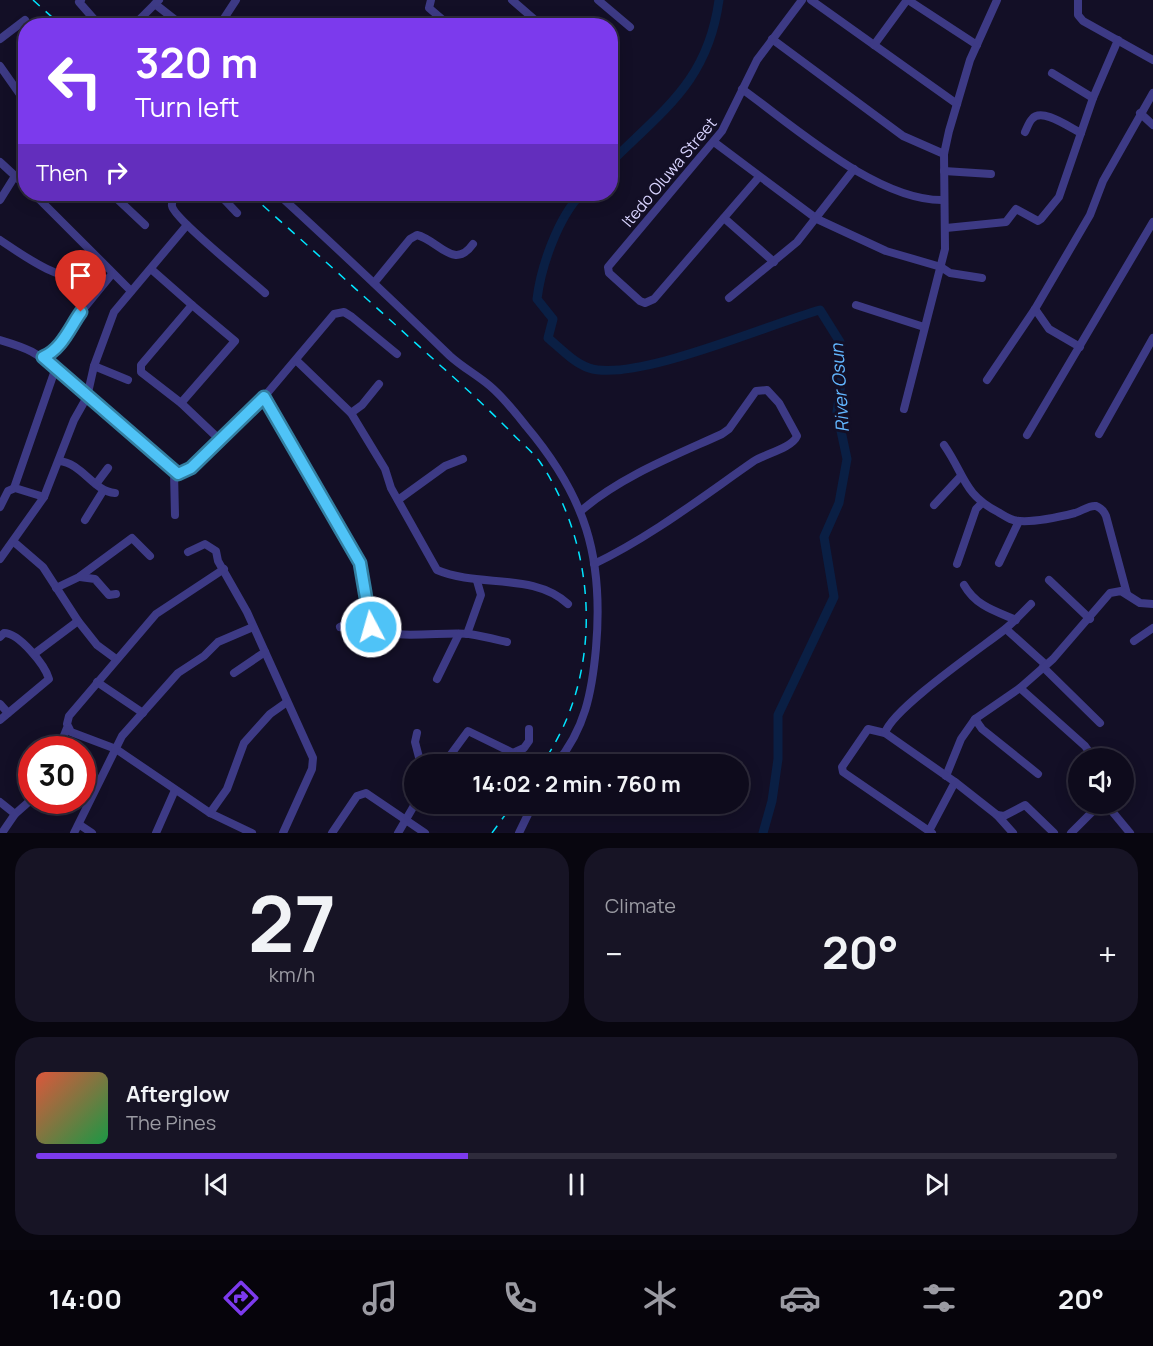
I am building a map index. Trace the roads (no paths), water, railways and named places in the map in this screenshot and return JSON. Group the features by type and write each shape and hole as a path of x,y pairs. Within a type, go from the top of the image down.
{"street":[{"path":"224,18 236,0"},
{"path":"431,0 429,8 441,18"},
{"path":"598,0 630,27"},
{"name":"Itedo Oluwa Street","path":"724,218 681,269 648,302 640,301 609,273 608,267 714,142 731,116 742,89 772,39 802,0"},
{"path":"811,0 957,104"},
{"path":"874,45 908,0 977,45"},
{"path":"904,409 941,267 945,228 944,154 957,104 977,45 997,0"},
{"path":"1078,0 1080,18 1153,60"},
{"path":"79,1 93,18"},
{"path":"515,1 533,18"},
{"path":"141,18 157,2 174,18"},
{"path":"0,39 18,25"},
{"path":"772,39 903,136 944,154"},
{"path":"945,228 1005,222 1014,209 1038,221 1041,219 1059,197 1093,98 1119,40"},
{"path":"0,66 18,92"},
{"path":"1052,73 1093,98"},
{"path":"742,89 854,169 905,196 944,200"},
{"path":"987,380 1035,309 1090,215 1103,181 1153,93"},
{"path":"1140,113 1153,125"},
{"path":"1025,132 1032,118 1045,115 1081,133"},
{"path":"714,142 817,219 862,242 941,267 951,273 982,278"},
{"path":"0,162 18,179"},
{"path":"729,298 774,262 817,219 854,169"},
{"path":"944,171 991,174"},
{"path":"0,200 15,176"},
{"path":"759,177 724,218 774,262"},
{"path":"41,201 131,291"},
{"path":"119,201 145,225"},
{"path":"174,201 171,205 187,225 265,293"},
{"path":"226,201 237,213"},
{"path":"286,201 456,362 490,386 552,457 582,510 593,544 597,638 590,697 579,729 565,754"},
{"path":"1027,435 1153,222"},
{"path":"0,559 44,496 74,420 87,397 93,366 114,312 187,225"},
{"path":"374,283 404,246 417,236 428,238 442,251 458,256 468,252 473,244"},
{"path":"0,240 34,262 71,278 85,276 99,261"},
{"path":"151,269 235,341 181,403"},
{"path":"43,357 52,353 59,345 76,319 112,274"},
{"path":"192,305 140,368 157,386 181,403 220,440"},
{"path":"856,305 924,327"},
{"path":"1035,309 1049,329 1080,346"},
{"path":"0,340 28,348 43,357 174,472 183,473 191,468 264,397 297,361 329,318 344,312 397,354"},
{"path":"1099,434 1153,338"},
{"path":"297,361 351,413 385,469 398,500 438,570 477,581 539,587 558,595 568,604"},
{"path":"93,366 128,380"},
{"path":"14,488 56,370"},
{"path":"351,413 362,405 379,384"},
{"path":"582,510 596,498 641,472 722,434 729,429 756,391 768,390 779,403 797,436 791,444 763,456 670,521 594,564"},
{"path":"264,397 360,563 371,613 371,627 377,631 463,634 507,642"},
{"path":"945,446 955,460 961,476 981,504 1019,521 1071,514 1094,506 1099,507 1106,516 1127,594"},
{"path":"398,500 446,466 463,459"},
{"path":"59,460 72,464 103,491 115,494"},
{"path":"96,484 108,468"},
{"path":"174,472 175,515"},
{"path":"934,505 961,476"},
{"path":"0,507 8,491 14,488 44,496"},
{"path":"85,520 103,491"},
{"path":"957,564 976,509 981,504"},
{"path":"999,563 1019,521"},
{"path":"56,588 79,577 132,538 150,556"},
{"path":"14,542 43,567 78,621 97,645 116,659"},
{"path":"188,552 199,545 209,545 216,551 218,561 253,627 313,758 312,769 283,833"},
{"path":"64,736 69,716 160,610 224,569"},
{"path":"79,577 95,579 109,595 116,594"},
{"path":"1049,580 1090,619"},
{"path":"437,679 463,634 481,595 477,581"},
{"path":"964,585 970,596 982,606 1016,620"},
{"path":"946,776 961,739 975,719 1020,688 1045,666 1090,619 1110,593 1116,590 1140,603 1152,606"},
{"path":"885,733 898,715 1016,620 1031,604"},
{"path":"340,627 371,613"},
{"path":"34,654 78,621"},
{"path":"96,783 123,736 178,673 204,656 218,642 253,627"},
{"path":"1006,628 1100,723"},
{"path":"1134,641 1153,628"},
{"path":"0,637 4,633 12,634 34,654 49,679 0,720"},
{"path":"234,673 265,652"},
{"path":"97,682 143,713"},
{"path":"1020,688 1086,748"},
{"path":"210,813 227,789 244,743 270,714 287,702"},
{"path":"0,704 8,713"},
{"path":"975,719 982,729 1038,774"},
{"path":"68,728 116,749 210,813 252,833"},
{"path":"451,754 468,730 513,753 524,748 529,741 529,729"},
{"path":"955,782 931,832 843,772 842,767 868,729 885,733 955,782 997,815 1013,833"},
{"path":"417,733 415,742 418,754"},
{"path":"156,833 175,790"},
{"path":"332,833 360,793 375,797 425,833"},
{"path":"0,802 15,814"},
{"path":"997,815 1004,816 1025,805 1054,833"},
{"path":"2,833 18,811"},
{"path":"74,833 80,825 83,814"},
{"path":"398,833 409,814"},
{"path":"519,833 528,814"},
{"path":"1071,833 1090,814"},
{"path":"1114,814 1130,833"},
{"path":"80,825 92,833"}],"waterway":[{"name":"River Osun","path":"618,155 681,92 694,73 705,52 719,0"},
{"name":"River Osun","path":"575,201 552,243 542,272 537,299 553,319 548,338 578,363 589,368 610,370 669,360 820,310 840,342 842,376 837,412 847,459 839,503 824,537 834,597 778,715 778,759 772,801 763,833"}],"railway":[{"path":"33,0 53,18"},
{"path":"258,201 460,383 537,458 560,497 574,534 583,574 586,614 584,654 576,693 561,731 547,754"},
{"path":"492,833 506,814"}]}
